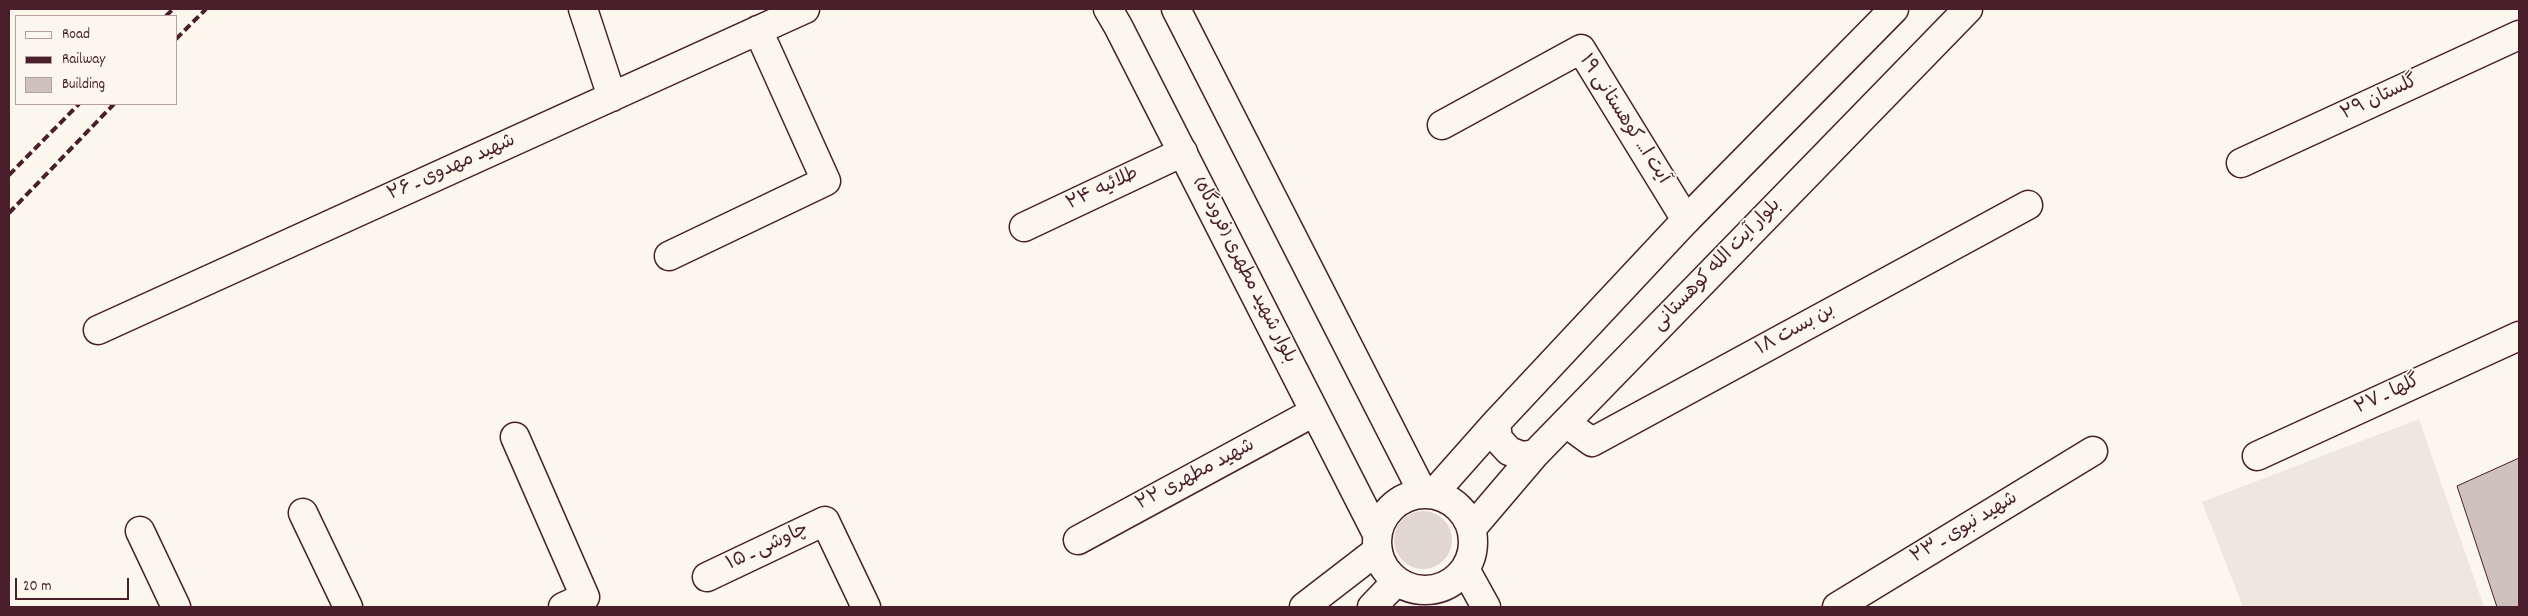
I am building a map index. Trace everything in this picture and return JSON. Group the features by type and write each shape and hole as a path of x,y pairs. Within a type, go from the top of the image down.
{"street":[{"path":"582,9 612,97"},
{"name":"شهید مهدوی ـ ۲۶","path":"98,330 805,9"},
{"name":"بلوار شهید مطهری (فرودگاه)","path":"1108,9 1183,152 1377,542"},
{"path":"1176,9 1428,494"},
{"path":"1428,494 1686,220 1894,9"},
{"name":"بلوار آیت الله کوهستانی","path":"1472,528 1535,454 1968,9"},
{"path":"669,256 826,181 758,30"},
{"name":"گلستان ۲۹","path":"2240,163 2519,35"},
{"name":"آیت ا... کوهستانی ۱۹","path":"1442,126 1581,49 1686,220"},
{"name":"طلائیه ۲۴","path":"1024,228 1183,152"},
{"name":"بن بست ۱۸","path":"1566,423 1592,442 2028,205"},
{"name":"گلها ـ ۲۷","path":"2257,456 2519,336"},
{"name":"شهید مطهری ۲۲","path":"1078,540 1314,412"},
{"path":"1496,423 1498,439 1509,451 1522,456 1535,454"},
{"path":"515,437 574,602"},
{"name":"شهید نبوی ـ ۲۳","path":"1837,607 2093,451"},
{"path":"1372,607 1413,593 1444,587 1456,580 1465,570 1472,557 1474,542 1472,528 1467,516 1458,505 1446,498 1428,494 1407,497 1393,506 1383,518 1377,542 1381,562 1413,593"},
{"path":"303,513 348,607"},
{"name":"چاوشی ـ ۱۵","path":"707,577 825,521 866,607"},
{"path":"140,531 176,607"},
{"path":"1304,607 1377,542"},
{"path":"1465,570 1486,607"}],"shaded area":[{"path":"2419,419 2484,607 2243,607 2202,502"},
{"path":"1417,511 1429,511 1444,519 1452,534 1452,546 1444,561 1429,569 1417,569 1402,561 1394,546 1394,534 1402,519"}],"building":[{"path":"2519,458 2519,607 2497,607 2457,486"}],"railway":[{"path":"167,15 173,9"},
{"path":"178,37 206,9"},
{"path":"9,175 78,105"},
{"path":"9,213 113,105"}]}
